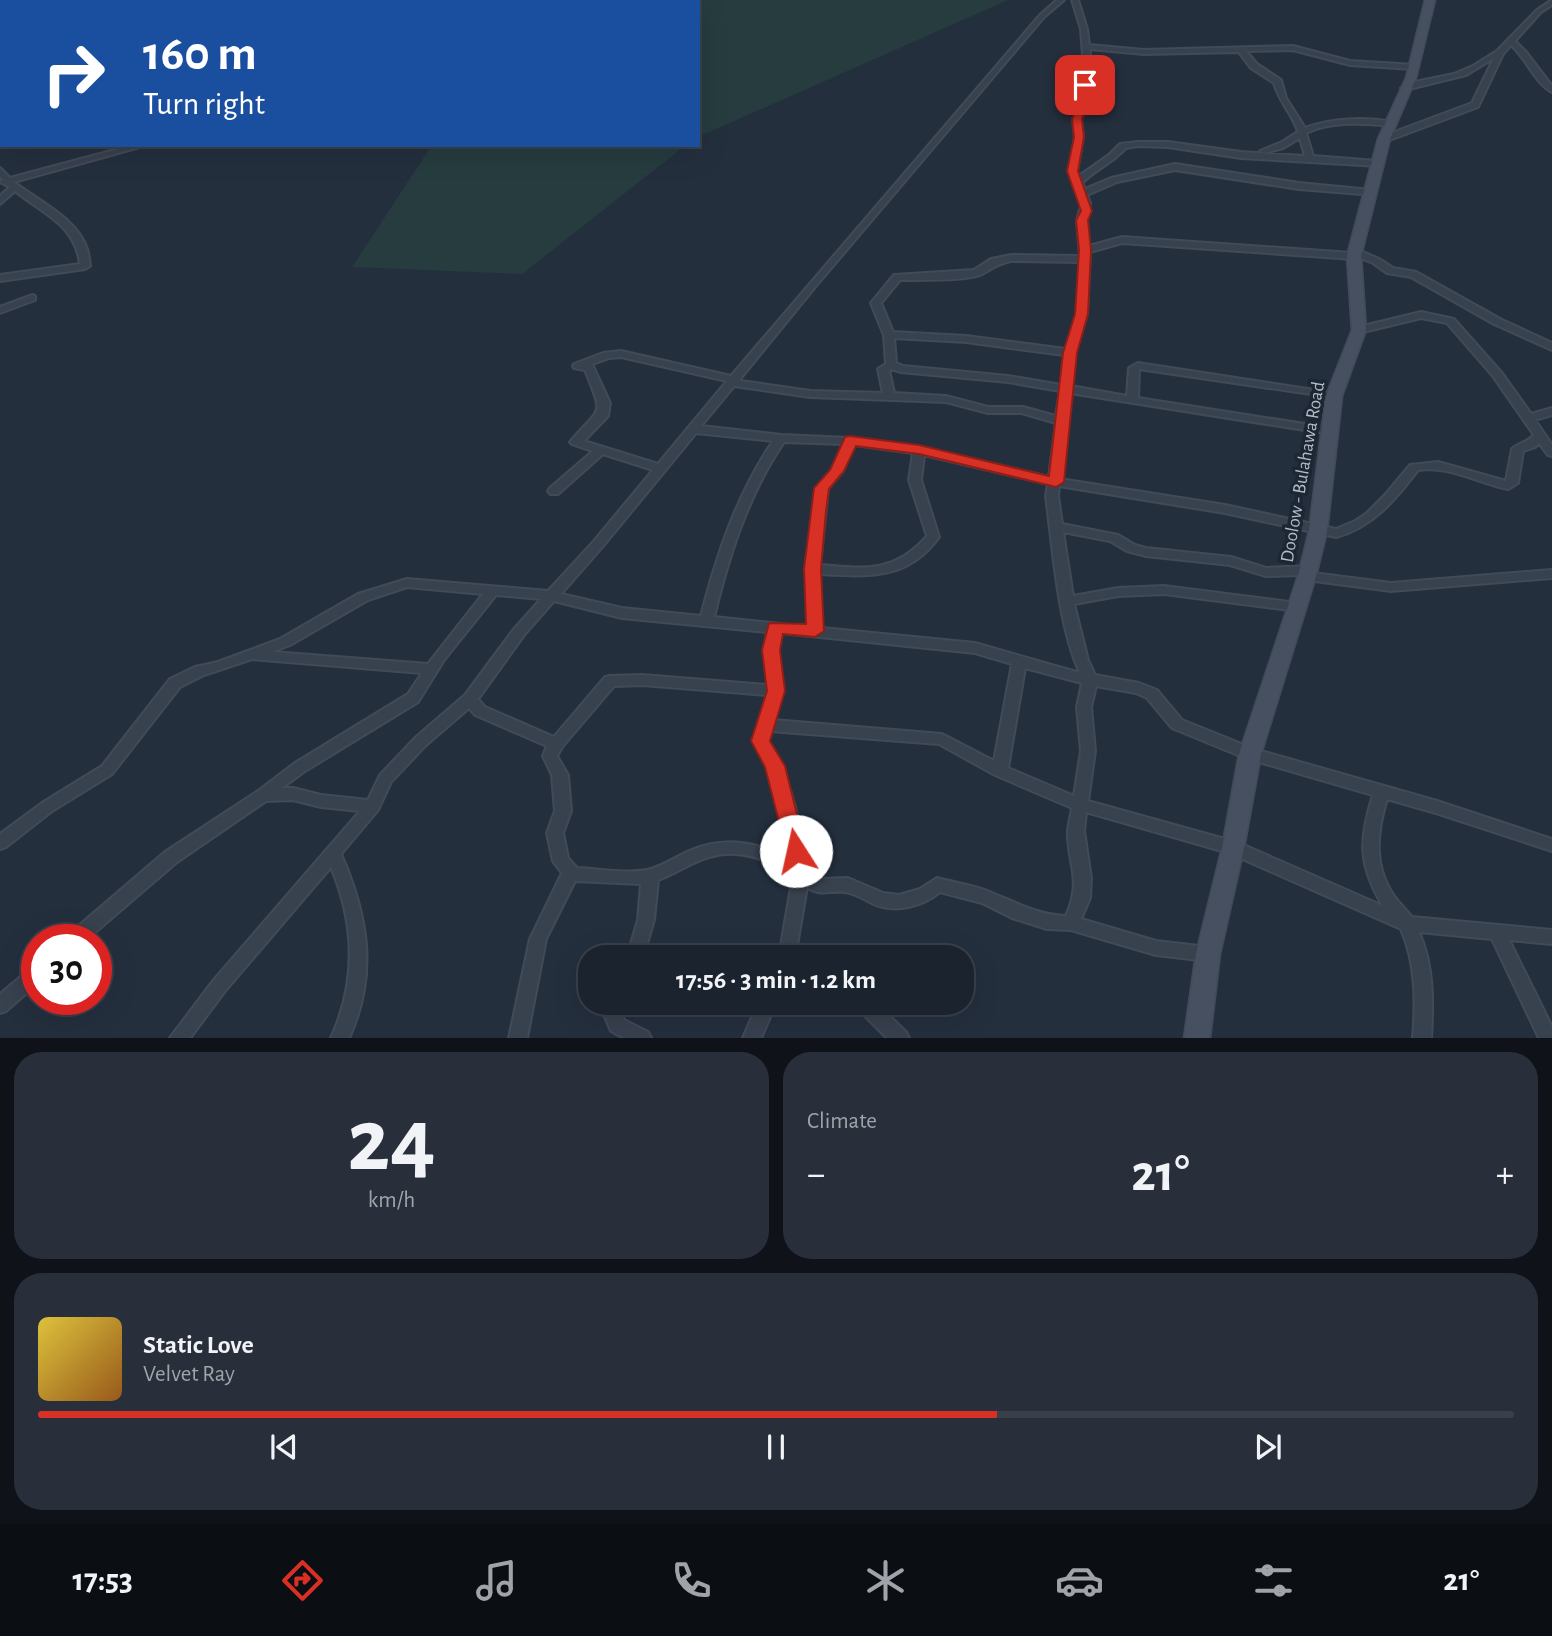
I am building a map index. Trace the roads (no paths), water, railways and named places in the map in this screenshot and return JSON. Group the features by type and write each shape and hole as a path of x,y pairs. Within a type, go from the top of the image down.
{"main road":[{"name":"Doolow - Bulahawa Road","path":"1197,1038 1208,954 1233,848 1250,754 1318,531 1334,396 1359,330 1355,254 1377,164 1387,131 1413,67 1430,0"}],"street":[{"path":"179,1038 219,986 373,806 385,779 420,742 470,699 519,632 735,382 812,285 1042,16 1061,0"},
{"path":"1071,923 1083,888 1076,831 1088,751 1084,707 1090,678 1081,660 1067,601 1052,496 1056,482 1070,353 1082,314 1082,220 1087,211 1073,171 1079,137 1077,119 1084,102 1086,47 1074,0"},
{"path":"1209,172 1245,155 1275,150 1303,132 1352,122 1387,131 1475,105 1500,53 1552,2"},
{"path":"1512,42 1528,55 1535,70 1552,90"},
{"path":"1086,47 1144,52 1293,48 1350,63 1413,67"},
{"path":"1242,51 1254,66 1278,82 1282,98 1303,132 1309,157"},
{"path":"1405,88 1420,80 1470,71 1483,59 1500,53"},
{"path":"1079,189 1084,174 1115,158 1123,146 1135,144 1377,164"},
{"path":"7,184 136,147"},
{"path":"1079,189 1148,175 1166,168 1371,193"},
{"path":"0,171 7,184 58,217 86,252 85,266 0,278"},
{"path":"0,201 7,184"},
{"path":"891,365 889,335 876,303 898,276 934,278 976,273 994,261 1084,254 1122,240 1355,254 1376,261 1390,271 1413,274 1498,322 1552,347"},
{"path":"0,302 32,298 0,310"},
{"path":"1359,330 1421,315 1450,321 1497,374 1552,453"},
{"path":"889,335 966,340 1070,353"},
{"path":"660,469 576,442 602,416 604,403 597,393 589,367 578,366 607,355 621,354 735,382 810,394 946,399 988,410 1023,410 1063,422"},
{"path":"889,396 883,369 891,365 901,369 1067,388 1330,431"},
{"path":"1132,400 1134,368 1138,366 1334,396"},
{"path":"1530,418 1552,411"},
{"path":"693,429 781,438 850,440 919,450 1056,482 1225,509 1336,533 1353,530 1377,509 1414,467 1423,464 1451,468 1508,485 1512,482 1518,449 1531,444 1539,436"},
{"path":"706,621 722,557 742,506 781,438"},
{"path":"815,631 813,569 822,488 837,471 850,440"},
{"path":"554,491 602,449"},
{"path":"813,569 880,572 920,555 933,537 915,480 919,450"},
{"path":"1056,527 1114,538 1131,548 1155,554 1231,561 1266,572 1307,573 1391,587 1552,574"},
{"path":"0,843 47,807 107,770 175,683 200,671 252,656 285,642 363,597 407,583 552,596 622,613 815,631 918,644 947,643 1069,676 1139,688 1152,694 1177,724 1250,754 1552,845"},
{"path":"93,924 171,857 263,795 300,766 413,698 431,669 493,590"},
{"path":"1067,601 1118,592 1164,590 1297,607"},
{"path":"775,627 771,650 776,691 761,741 778,776 792,826 794,856 802,872 791,945"},
{"path":"252,656 431,669"},
{"path":"1000,771 1019,661"},
{"path":"776,691 642,680 610,681 556,744 550,756 560,775 563,811 555,833 561,861 570,874 650,876 711,849 739,848 776,858 802,872 817,886 848,885 881,900 899,902 925,895 937,885 985,897 1018,914 1047,922 1071,923 1156,948 1208,954"},
{"path":"470,699 480,711 556,744"},
{"path":"764,725 942,739 1000,771 1078,804 1233,848 1408,924 1552,937"},
{"path":"1381,792 1372,821 1368,855 1391,904 1408,924 1420,958 1425,987 1422,1038"},
{"path":"263,795 293,794 321,801 373,806"},
{"path":"333,854 344,876 355,920 360,967 354,1016 340,1038"},
{"path":"518,1038 538,939 571,872"},
{"path":"639,945 646,920 650,876"},
{"path":"1498,934 1549,1038"},
{"path":"0,1005 21,987"},
{"path":"613,1015 617,1025 642,1038"},
{"path":"752,1038 762,1015"},
{"path":"876,1015 900,1038"}]}
